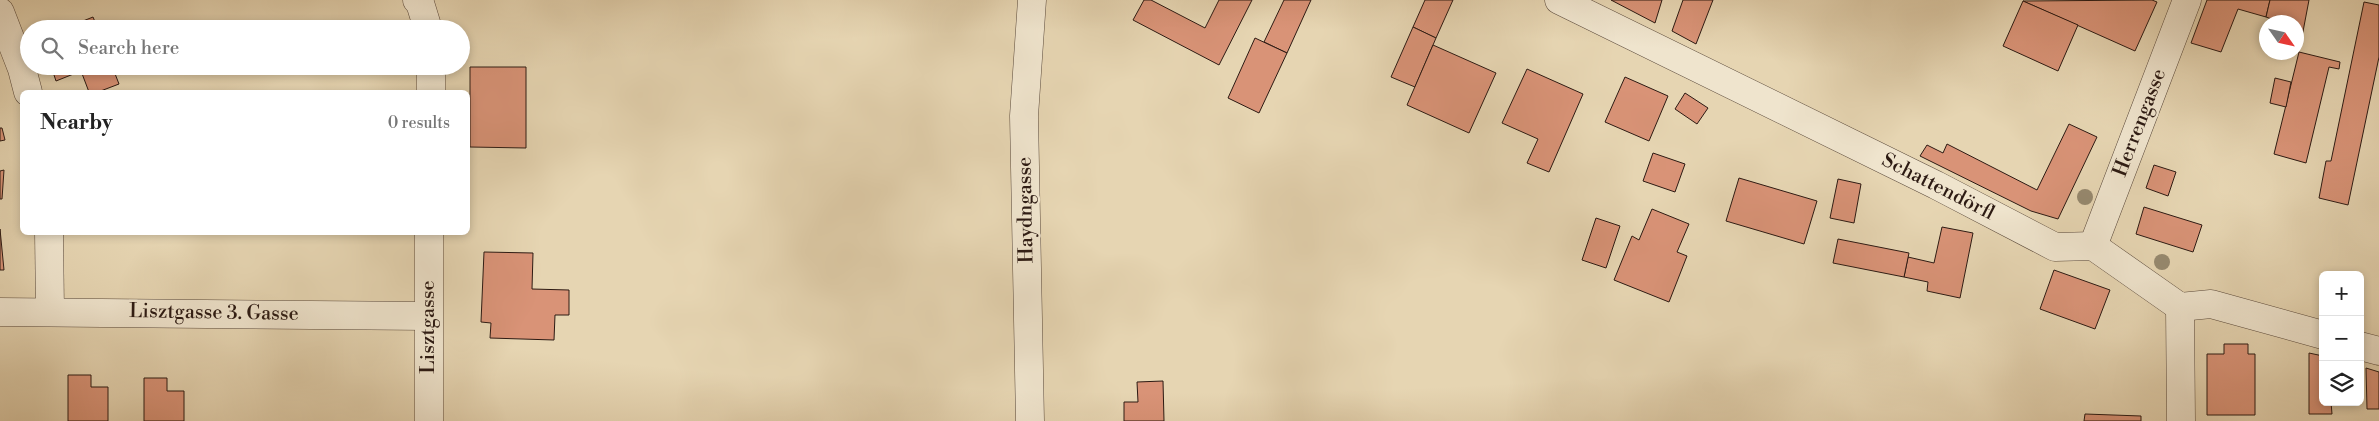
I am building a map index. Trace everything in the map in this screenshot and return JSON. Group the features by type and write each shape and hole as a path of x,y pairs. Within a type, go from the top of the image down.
{"street":[{"path":"417,0 420,3 425,20"},
{"name":"Haydngasse","path":"1030,421 1024,116 1032,0"},
{"name":"Schattendörfl","path":"1559,0 1928,181 2056,247 2093,246"},
{"name":"Herrengasse","path":"2093,246 2187,0"},
{"path":"0,12 20,64"},
{"path":"24,75 27,90"},
{"path":"431,75 431,90"},
{"path":"48,235 50,311"},
{"name":"Lisztgasse","path":"429,235 429,421"},
{"path":"2093,246 2180,307 2211,304 2319,334"},
{"path":"2180,307 2181,421"},
{"name":"Lisztgasse 3. Gasse","path":"0,312 428,316"},
{"path":"2364,347 2379,351"}],"building":[{"path":"1144,0 1151,0 1205,28 1219,0 1252,0 1219,65 1133,20"},
{"path":"1284,0 1311,0 1287,53 1264,42"},
{"path":"1425,0 1453,0 1436,38 1413,27"},
{"path":"1611,0 1662,0 1655,23"},
{"path":"1683,0 1713,0 1696,44 1672,31"},
{"path":"2152,0 2157,2 2135,51 2023,1"},
{"path":"2207,0 2270,0 2266,15 2259,15 2238,9 2221,52 2191,43"},
{"path":"2270,0 2309,0 2304,26 2304,15 2266,15"},
{"path":"2023,1 2078,25 2058,71 2003,46"},
{"path":"2364,2 2379,5 2379,57 2348,205 2319,198 2326,161 2331,161"},
{"path":"1413,27 1436,38 1415,87 1391,77"},
{"path":"1255,38 1287,53 1259,113 1228,98"},
{"path":"1433,45 1496,73 1469,133 1407,105"},
{"path":"2304,53 2340,62 2339,69 2329,67 2306,163 2274,154 2297,60 2304,60"},
{"path":"470,67 526,67 526,148 470,147"},
{"path":"1527,69 1583,94 1549,172 1527,163 1538,139 1502,123"},
{"path":"54,75 71,75 56,81"},
{"path":"83,75 116,75 119,84 103,90 88,90"},
{"path":"1625,77 1668,96 1649,141 1605,122"},
{"path":"2275,78 2291,82 2286,107 2270,103"},
{"path":"1685,93 1708,108 1697,124 1675,109"},
{"path":"2069,124 2097,137 2058,219 2031,211 1920,156 1927,145 1943,153 1947,144 2037,190"},
{"path":"0,128 2,128 5,140 0,141"},
{"path":"1653,153 1685,164 1675,192 1643,181"},
{"path":"2154,165 2176,172 2168,196 2146,188"},
{"path":"4,170 2,199 0,199 0,171"},
{"path":"1739,178 1817,201 1804,244 1726,221"},
{"path":"1838,179 1861,184 1854,223 1830,218"},
{"path":"2144,207 2202,225 2193,252 2136,234"},
{"path":"1652,209 1689,224 1677,252 1687,256 1669,302 1614,280 1632,236 1639,240"},
{"path":"1596,218 1620,226 1606,268 1582,260"},
{"path":"1942,227 1973,233 1960,298 1927,291 1928,282 1904,277 1908,257 1934,263"},
{"path":"0,229 4,270 0,270"},
{"path":"1838,239 1909,253 1904,277 1833,263"},
{"path":"484,252 533,253 532,289 569,290 569,315 555,315 554,340 490,338 491,323 481,322"},
{"path":"2054,270 2110,290 2095,329 2040,309"},
{"path":"2224,344 2248,344 2248,354 2255,354 2255,415 2207,415 2207,354 2224,354"},
{"path":"2309,353 2319,355 2319,406 2331,406 2332,414 2309,414"},
{"path":"2366,368 2379,372 2379,409 2367,409"},
{"path":"68,375 91,375 91,387 108,387 108,421 68,421"},
{"path":"144,378 167,378 167,391 184,391 184,421 144,421"},
{"path":"1163,381 1164,421 1124,421 1124,402 1138,402 1137,382"},
{"path":"2085,414 2141,416 2141,421 2084,421"}]}
